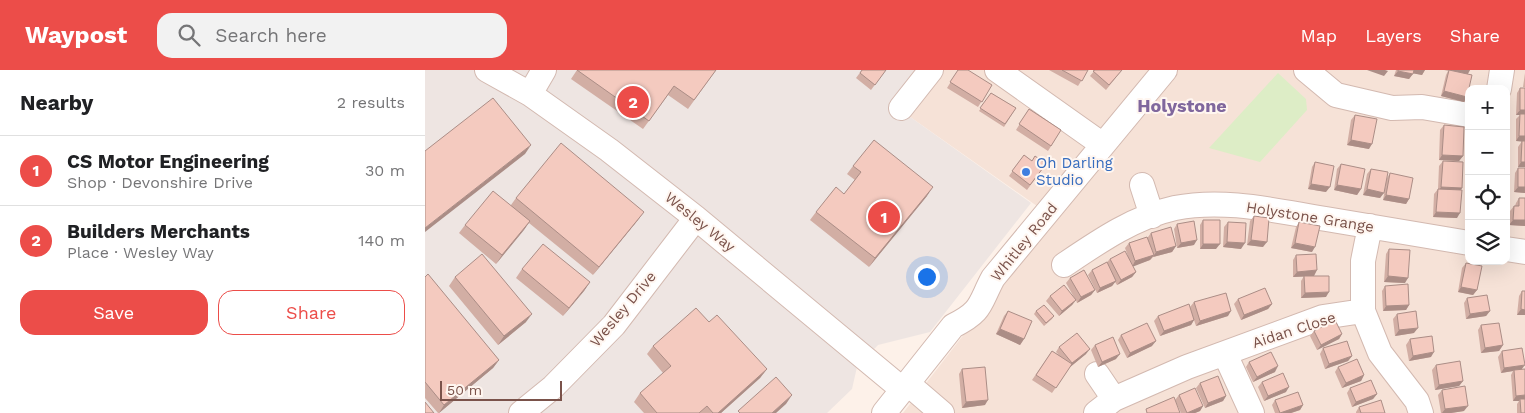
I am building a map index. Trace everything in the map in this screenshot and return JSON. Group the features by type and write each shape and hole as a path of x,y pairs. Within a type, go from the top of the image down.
{"street":[{"name":"Wesley Way","path":"487,70 530,94 609,150 905,386 942,413"},
{"path":"530,94 544,70"},
{"path":"901,108 931,70"},
{"path":"997,70 1103,145"},
{"name":"Whitley Road","path":"884,413 953,326 977,311 993,278 1165,70"},
{"path":"1306,70 1336,95 1392,108 1422,107 1465,114"},
{"path":"1500,85 1502,70"},
{"path":"1142,185 1152,216"},
{"name":"Holystone Grange","path":"1064,265 1104,238 1141,220 1175,208 1219,204 1264,208 1465,242"},
{"name":"Wesley Drive","path":"521,413 553,386 614,325 696,218"},
{"path":"1370,226 1363,260 1363,311 1380,353 1417,401 1421,413"},
{"path":"1510,250 1525,252"},
{"name":"Aidan Close","path":"1096,413 1115,399 1187,367 1323,317 1363,311"},
{"path":"1225,354 1252,413"},
{"path":"1097,374 1115,399"}],"shaded area":[{"path":"425,70 940,70 906,114 1031,203 930,332 878,345 857,367 852,389 827,413 425,413"},
{"path":"940,70 1525,70 1525,413 903,413 1054,218 906,114"}],"green space":[{"path":"1278,73 1306,99 1307,110 1260,162 1209,148"}],"building":[{"path":"577,70 716,70 694,100 674,86 649,121"},
{"path":"862,70 886,70 875,85 860,73"},
{"path":"958,70 968,70 992,85 982,102 950,82"},
{"path":"1062,70 1088,70 1082,81"},
{"path":"1122,70 1109,85 1093,71"},
{"path":"1398,70 1414,70 1413,74"},
{"path":"1449,70 1472,75 1470,85 1465,85 1465,96 1444,91"},
{"path":"1520,88 1525,88 1525,110 1520,110"},
{"path":"991,93 1016,108 1005,124 980,108"},
{"path":"493,98 531,145 425,228 425,151"},
{"path":"1029,109 1061,130 1051,146 1019,124"},
{"path":"1520,114 1525,114 1525,136 1519,136"},
{"path":"1355,115 1377,119 1372,144 1351,140"},
{"path":"1444,125 1464,127 1463,156 1442,155"},
{"path":"874,140 933,187 875,258 816,212 836,187 844,194 861,172 853,166"},
{"path":"1522,141 1525,141 1525,162 1521,162"},
{"path":"561,143 644,212 599,267 516,198"},
{"name":"Oh Darling Studio","path":"1024,155 1032,161 1035,156 1046,164 1030,185 1012,171"},
{"path":"1443,161 1463,162 1462,188 1441,187"},
{"path":"1315,162 1334,166 1330,187 1311,184"},
{"path":"1341,164 1365,169 1361,189 1337,185"},
{"path":"1518,168 1525,168 1525,187 1518,187"},
{"path":"1371,169 1388,172 1384,193 1367,189"},
{"path":"1390,173 1413,178 1409,199 1386,195"},
{"path":"1438,189 1462,190 1460,213 1436,212"},
{"path":"493,191 530,221 502,255 465,225"},
{"path":"1519,198 1525,198 1525,220 1513,220 1514,206 1519,206"},
{"path":"1254,216 1269,218 1267,242 1251,240"},
{"path":"1203,220 1220,220 1220,244 1203,244"},
{"path":"1194,221 1197,240 1181,243 1177,224"},
{"path":"1228,222 1246,223 1245,243 1227,242"},
{"path":"1299,222 1320,226 1315,247 1295,243"},
{"path":"1171,227 1176,246 1156,252 1151,233"},
{"path":"1147,237 1154,255 1135,261 1129,243"},
{"path":"543,244 590,282 569,308 522,269"},
{"path":"1389,249 1410,250 1408,278 1388,276"},
{"path":"1125,251 1136,272 1121,280 1110,259"},
{"path":"482,254 532,314 504,336 455,277"},
{"path":"1316,254 1317,270 1297,272 1296,255"},
{"path":"1107,262 1116,281 1100,288 1092,270"},
{"path":"1466,265 1482,266 1477,290 1461,287"},
{"path":"1084,270 1095,290 1081,297 1070,278"},
{"path":"428,274 499,360 444,405 425,382 425,277"},
{"path":"1304,276 1329,276 1329,292 1305,293"},
{"path":"1408,284 1409,305 1386,306 1385,286"},
{"path":"1064,285 1076,300 1062,311 1050,296"},
{"path":"1265,288 1272,304 1244,315 1238,299"},
{"path":"1522,291 1525,291 1525,310 1521,309"},
{"path":"1226,293 1231,311 1200,321 1194,302"},
{"path":"1487,295 1490,311 1470,314 1467,298"},
{"path":"1189,304 1194,320 1164,331 1158,316"},
{"path":"1044,305 1054,316 1046,323 1036,311"},
{"path":"696,308 709,322 717,315 767,369 718,413 713,413 707,406 699,413 657,413 640,393 671,366 653,346"},
{"path":"1008,311 1032,321 1024,339 1000,329"},
{"path":"1416,311 1418,328 1399,330 1397,314"},
{"path":"1335,320 1342,334 1321,345 1314,331"},
{"path":"1147,323 1156,341 1130,353 1121,335"},
{"path":"1499,323 1503,345 1485,348 1481,325"},
{"path":"1077,333 1090,349 1072,363 1059,347"},
{"path":"1432,336 1434,352 1413,356 1410,339"},
{"path":"1113,337 1120,354 1102,362 1095,345"},
{"path":"1347,341 1352,356 1329,364 1323,348"},
{"path":"1522,348 1525,365 1504,368 1502,351"},
{"path":"1052,351 1072,364 1056,388 1036,375"},
{"path":"1271,352 1278,366 1257,377 1249,362"},
{"path":"1357,359 1364,375 1346,383 1338,367"},
{"path":"1460,361 1463,381 1439,385 1436,365"},
{"path":"985,367 988,400 966,402 962,369"},
{"path":"1525,369 1525,395 1516,396 1514,370"},
{"path":"1283,373 1289,387 1268,396 1262,382"},
{"path":"1218,376 1226,396 1208,403 1200,383"},
{"path":"776,377 792,395 772,413 740,413 738,411"},
{"path":"1371,380 1377,394 1356,402 1350,388"},
{"path":"1465,386 1468,406 1445,409 1442,390"},
{"path":"1195,388 1203,406 1187,413 1179,395"},
{"path":"1298,392 1303,405 1280,413 1275,400"},
{"path":"1174,397 1180,413 1147,413 1146,409"},
{"path":"1520,399 1525,399 1525,413 1521,413"},
{"path":"1381,400 1385,413 1361,413 1359,407"},
{"path":"425,402 434,413 425,413"}],"place":[{"name":"Builders Merchants","path":"633,102"},
{"name":"Oh Darling Studio","path":"1026,172"},
{"name":"CS Motor Engineering","path":"884,217"}],"district":[{"name":"Holystone","path":"1182,106"}]}
